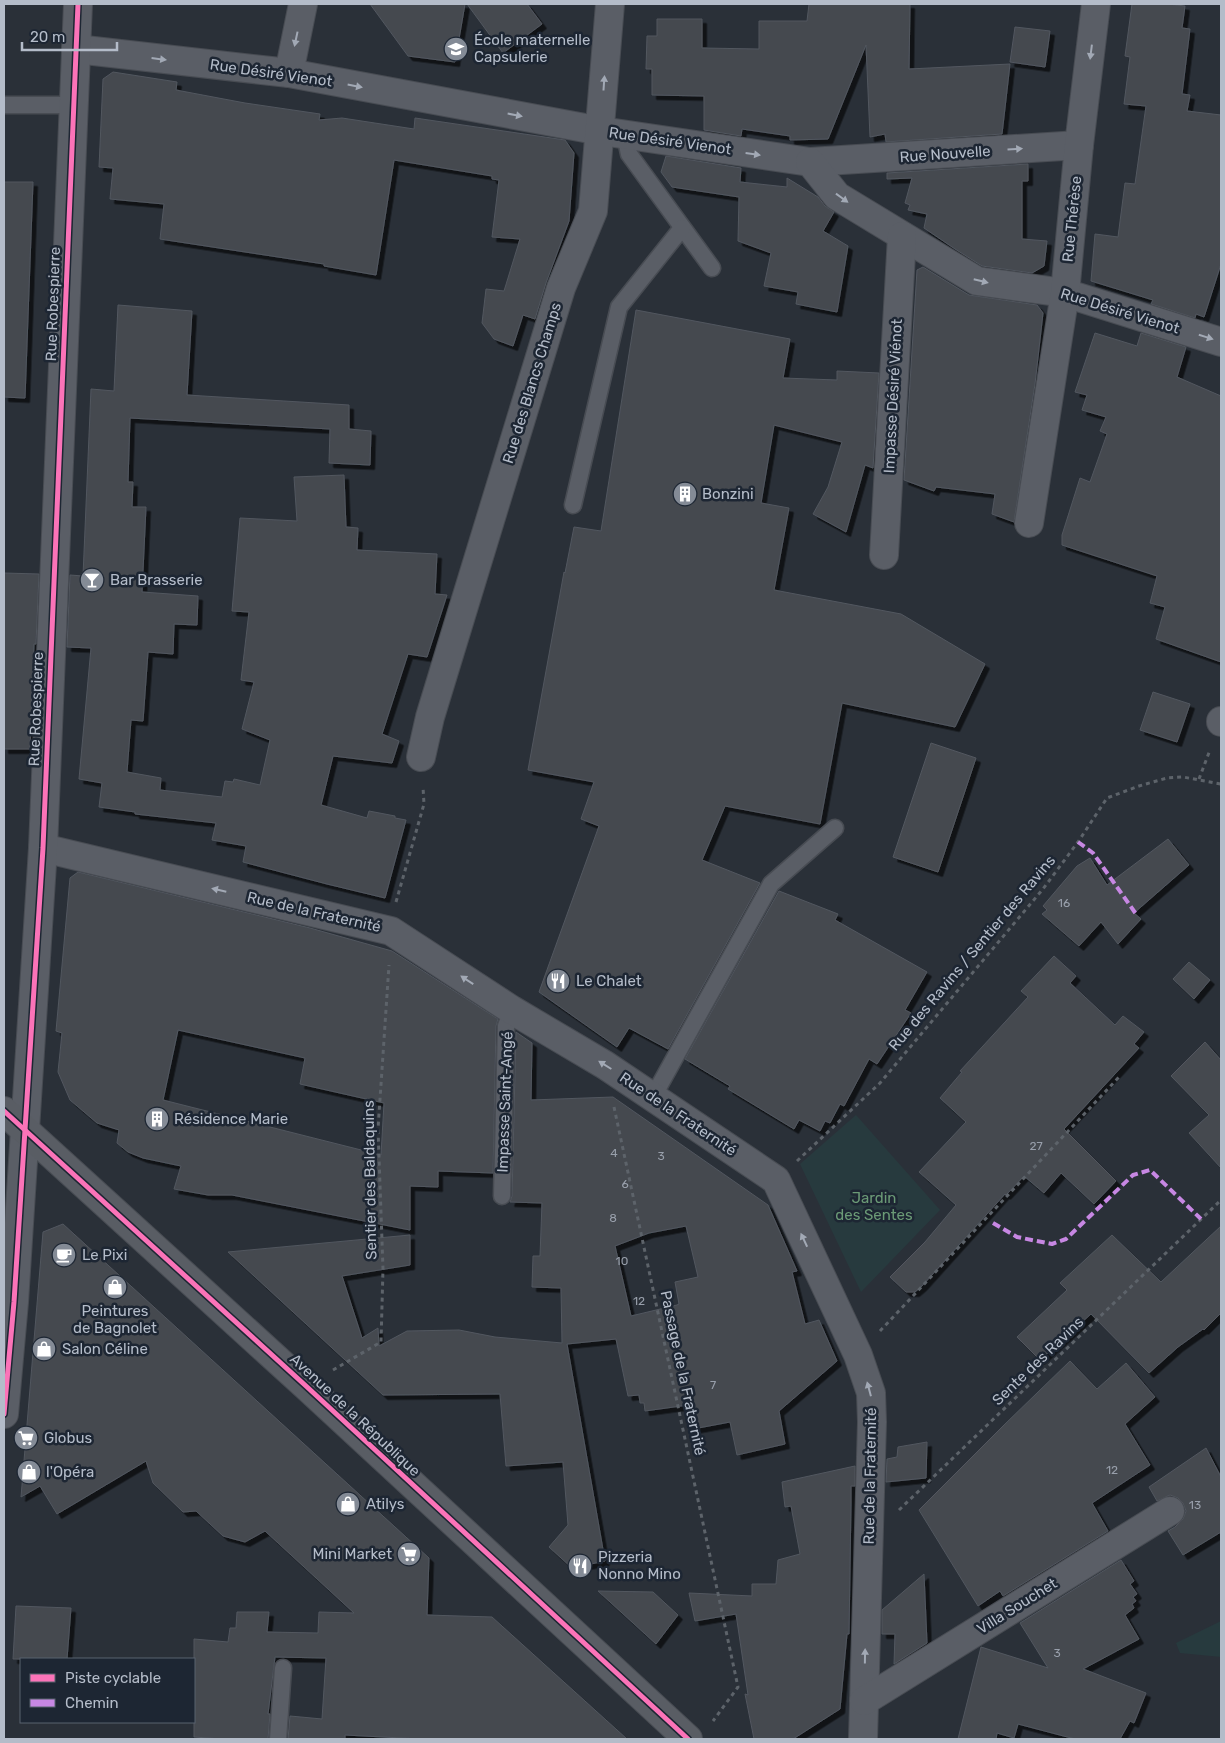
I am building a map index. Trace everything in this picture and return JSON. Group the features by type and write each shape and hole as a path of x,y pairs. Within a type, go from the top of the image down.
{"main road":[{"name":"Avenue de la République","path":"4,1111 306,1386 688,1739"}],"street":[{"name":"Rue Robespierre","path":"4,1414 9,1303 25,1131 43,848 78,4"},
{"path":"289,73 303,4"},
{"name":"Rue des Blancs Champs","path":"421,758 430,717 561,288 593,211 613,133 610,4"},
{"name":"Rue Thérèse","path":"1029,523 1065,293 1096,4"},
{"name":"Rue Désiré Vienot","path":"76,49 289,73 613,133 810,162 838,196 977,281 1065,293 1221,342"},
{"name":"Rue Nouvelle","path":"810,162 1080,145"},
{"name":"Impasse Désiré Viénot","path":"884,555 902,236"},
{"name":"Rue de la Fraternité","path":"43,848 391,930 512,1010 605,1064 776,1180 858,1355 871,1393 870,1538 863,1739"},
{"name":"Villa Souchet","path":"864,1701 1170,1511"}],"lane":[{"path":"4,105 74,105"},
{"path":"613,133 712,268"},
{"path":"573,505 619,308 682,228"},
{"path":"653,1097 771,884 835,828"},
{"name":"Impasse Saint-Angé","path":"502,1196 506,1026 512,1010"},
{"path":"278,1739 284,1668"}],"path":[{"path":"391,930 397,900 424,804 421,758"},
{"path":"858,1355 1120,1076"}],"green space":[{"name":"Jardin des Sentes","path":"856,1115 940,1210 861,1292 800,1164"},
{"path":"1221,1621 1221,1657 1180,1653 1176,1643"}],"building":[{"path":"370,4 465,4 455,62 408,56"},
{"path":"467,4 527,4 542,24 503,53"},
{"path":"809,4 910,4 909,69 1010,64 1002,134 886,142 885,134 870,137 866,45 828,139 790,140 790,136 742,129 741,136 704,130 704,96 652,95 652,69 646,69 647,36 657,36 657,19 702,19 702,48 759,49 759,21 807,21"},
{"path":"1132,4 1185,6 1182,28 1190,29 1182,94 1190,95 1187,111 1221,115 1221,264 1204,317 1196,314 1195,318 1151,304 1153,300 1091,281 1095,234 1118,237 1125,183 1135,184 1146,106 1124,104 1130,57 1125,56"},
{"path":"1015,27 1050,31 1045,67 1010,62"},
{"path":"113,72 177,82 176,90 320,114 319,120 342,118 414,129 415,118 565,140 574,153 569,221 535,319 523,315 513,346 494,339 482,323 486,289 504,291 520,239 492,237 499,180 492,179 492,176 394,160 376,275 324,266 324,264 160,239 164,204 110,199 113,168 99,167 103,79"},
{"path":"666,156 741,168 740,182 787,187 787,178 818,197 825,206 834,212 823,231 848,246 837,312 796,304 798,292 764,286 771,253 738,241 739,197 672,187 661,172"},
{"path":"1028,164 1028,181 1022,181 1022,239 1047,241 1044,266 1032,273 982,266 955,249 924,228 927,214 908,210 910,205 905,203 912,178 887,179 887,173"},
{"path":"4,182 33,182 25,398 4,397"},
{"path":"923,267 969,295 1037,305 1043,313 1035,384 1014,522 992,514 995,494 936,487 934,491 904,480 917,270"},
{"path":"118,305 192,311 187,395 349,405 349,429 371,431 370,465 329,463 330,429 130,418 128,482 133,482 132,507 146,507 142,592 198,596 197,625 174,624 173,654 148,652 143,721 131,720 127,772 161,778 160,790 222,797 225,781 233,782 234,779 260,785 270,740 242,729 254,682 241,680 249,612 232,611 240,518 297,521 294,477 344,475 346,527 358,528 357,550 437,554 435,594 447,595 427,657 408,654 382,734 399,741 392,763 333,756 321,805 367,818 369,811 406,820 385,898 243,862 246,846 212,840 216,823 135,814 135,812 99,807 102,783 79,779 91,648 67,647 70,575 83,576 91,389 114,391"},
{"path":"636,310 790,339 783,378 837,380 837,371 879,373 873,468 865,465 846,532 813,514 828,487 842,442 774,425 761,503 789,508 774,590 901,614 985,664 955,727 842,703 820,824 725,806 702,860 760,883 668,1049 629,1028 617,1047 539,992 599,826 581,819 594,782 528,770 574,527 601,531"},
{"path":"1095,333 1137,346 1141,333 1186,347 1177,377 1221,396 1221,662 1156,639 1165,607 1150,603 1157,576 1062,545 1062,535 1080,478 1090,482 1107,434 1100,431 1106,417 1082,410 1087,395 1075,392"},
{"path":"4,573 39,574 30,749 4,749"},
{"path":"1153,692 1190,704 1177,742 1140,730"},
{"path":"931,743 976,758 938,872 893,857"},
{"path":"1168,839 1189,865 1134,913 1141,919 1118,944 1101,922 1079,946 1042,914 1047,910 1043,906 1077,866 1090,858 1107,885"},
{"path":"78,872 310,928 392,951 498,1019 496,1026 493,1173 438,1171 438,1187 410,1186 410,1230 232,1195 208,1195 174,1189 181,1166 143,1158 128,1152 117,1143 119,1130 97,1123 70,1100 58,1072 62,1033 56,1031 70,878","holes":["178,1030 305,1058 300,1084 384,1103 381,1155 163,1100"]},
{"path":"779,891 838,914 835,920 927,972 905,1010 911,1013 877,1064 869,1059 844,1106 840,1104 830,1123 825,1121 820,1131 799,1120 794,1129 728,1089 730,1086 685,1059"},
{"path":"1054,956 1076,976 1070,983 1115,1025 1123,1016 1144,1032 1134,1044 1139,1048 1064,1129 1116,1181 1094,1204 1061,1173 1044,1193 1024,1176 1005,1194 922,1286 915,1292 906,1292 890,1277 925,1242 956,1205 919,1172 966,1122 940,1098 962,1072 960,1071 1028,997 1021,991"},
{"path":"1189,962 1210,980 1194,999 1173,979"},
{"path":"516,1032 532,1043 531,1100 613,1097 768,1205 797,1271 792,1272 805,1324 819,1320 837,1361 779,1411 785,1444 737,1455 730,1422 693,1429 688,1405 645,1411 644,1403 640,1403 639,1395 628,1396 616,1339 567,1344 605,1561 572,1568 549,1547 568,1525 563,1462 506,1466 500,1394 383,1395 228,1252 410,1235 410,1265 342,1276 362,1338 378,1328 379,1346 407,1331 459,1330 495,1337 562,1343 561,1288 532,1287 533,1256 540,1256 542,1203 510,1202 512,1196","holes":["686,1226 698,1277 675,1282 679,1304 631,1316 615,1246 649,1233"]},
{"path":"1205,1042 1221,1060 1221,1168 1189,1133 1209,1115 1171,1076"},
{"path":"63,1224 429,1558 427,1615 492,1617 627,1739 421,1739 345,1735 345,1739 288,1739 290,1716 322,1719 326,1658 275,1657 268,1714 270,1714 268,1739 194,1737 194,1639 228,1642 230,1628 236,1628 237,1612 269,1612 267,1632 318,1633 319,1612 354,1613 265,1531 245,1542 223,1536 196,1511 183,1512 153,1483 146,1461 57,1514 40,1486 21,1497 43,1232"},
{"path":"1221,1226 1221,1313 1204,1330 1178,1347 1149,1373 1091,1314 1040,1360 1017,1337 1067,1290 1060,1283 1112,1235 1161,1282"},
{"path":"1070,1361 1097,1389 1126,1363 1155,1397 1125,1424 1150,1465 1092,1503 1108,1531 1003,1596 1000,1591 978,1606 919,1510"},
{"path":"927,1442 926,1478 886,1482 887,1459 897,1457 898,1447"},
{"path":"1206,1448 1221,1477 1221,1532 1183,1555 1168,1531 1183,1519 1186,1511 1183,1503 1178,1498 1170,1495 1157,1501 1149,1487"},
{"path":"855,1466 855,1486 851,1486 849,1634 847,1634 840,1709 793,1739 754,1739 745,1694 748,1695 736,1614 695,1621 689,1593 752,1596 752,1584 776,1584 778,1560 800,1554 791,1506 785,1507 782,1482"},
{"path":"1121,1560 1134,1581 1130,1584 1137,1594 1133,1597 1136,1601 1132,1604 1134,1608 1125,1615 1139,1639 1083,1669 1146,1693 1134,1723 1130,1721 1120,1739 1075,1739 1018,1724 1014,1738 997,1733 996,1739 958,1739 981,1647 1048,1668 1020,1623"},
{"path":"924,1574 927,1643 894,1664 895,1634 882,1634 882,1610"},
{"path":"598,1591 653,1592 678,1615 656,1644"},
{"path":"16,1606 71,1608 67,1658 13,1659"}],"marked path":[{"path":"1078,842 1093,853 1136,914"},
{"path":"993,1223 1017,1237 1052,1244 1066,1239 1133,1175 1150,1170 1201,1219"}],"cycle path":[{"path":"4,1414 14,1302 43,848 78,4"},
{"path":"4,1111 306,1386 688,1739"}],"place":[{"name":"École maternelle Capsulerie","path":"456,49"},
{"name":"Bonzini","path":"685,494"},
{"name":"Bar Brasserie","path":"92,580"},
{"name":"Le Chalet","path":"558,981"},
{"name":"Résidence Marie","path":"157,1119"},
{"name":"Le Pixi","path":"64,1255"},
{"name":"Peintures de Bagnolet","path":"115,1287"},
{"name":"Salon Céline","path":"44,1349"},
{"name":"Globus","path":"26,1438"},
{"name":"l'Opéra","path":"29,1472"},
{"name":"Atilys","path":"348,1504"},
{"name":"Mini Market","path":"409,1554"},
{"name":"Pizzeria Nonno Mino","path":"580,1566"}]}
